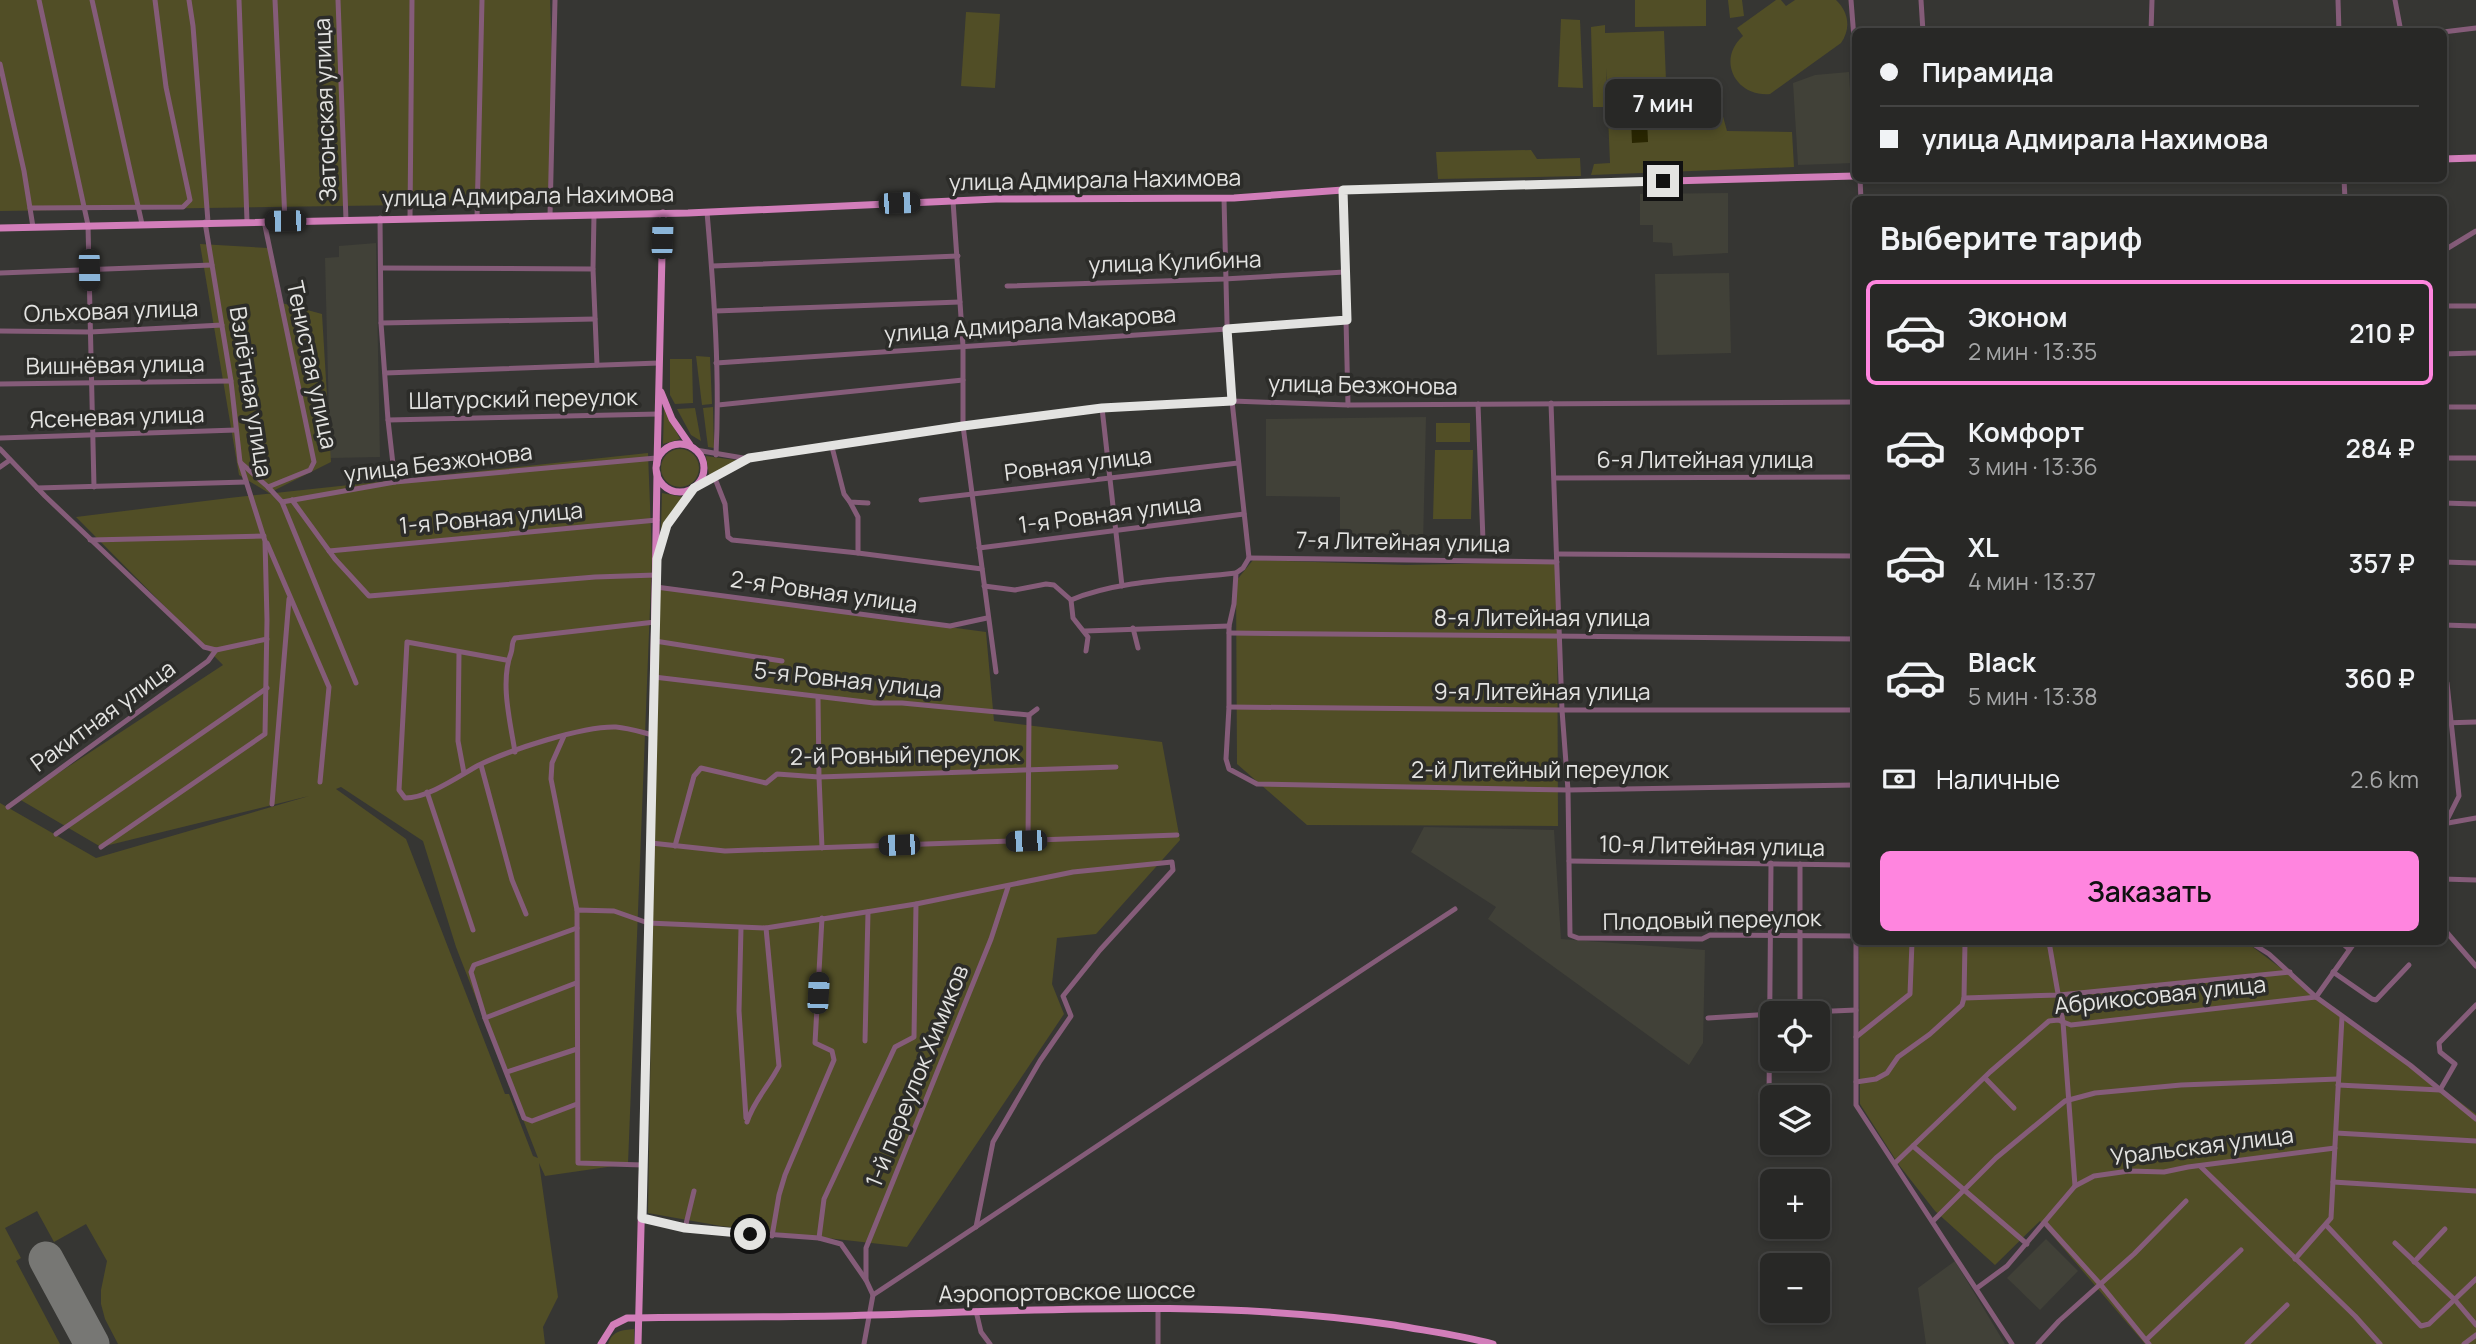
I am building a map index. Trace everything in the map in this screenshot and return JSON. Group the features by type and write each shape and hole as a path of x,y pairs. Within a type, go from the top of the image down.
{"main road":[{"path":"2447,159 2476,158"},
{"name":"улица Адмирала Нахимова","path":"0,228 707,212 996,198 1224,198 1343,190 1852,176"},
{"path":"638,1344 663,213"},
{"path":"657,559 667,525 704,472 704,463 672,419 659,384"},
{"path":"657,461 667,448 675,444 685,444 695,449"},
{"path":"657,473 667,488 676,492 685,492 695,487"},
{"name":"Аэропортовское шоссе","path":"601,1344 608,1329 616,1321 639,1318 1158,1308 1272,1311 1359,1320 1445,1333 1493,1344"}],"street":[{"path":"38,0 88,225 94,487"},
{"path":"92,0 142,224"},
{"path":"30,208 183,207 190,200 166,87 155,0"},
{"name":"Взлётная улица","path":"101,847 265,734 265,538 240,462 231,381 212,265 189,0"},
{"path":"239,0 247,221"},
{"path":"275,0 285,221"},
{"name":"Затонская улица","path":"338,0 346,220"},
{"path":"410,218 412,0"},
{"path":"477,218 482,0"},
{"path":"550,216 555,0"},
{"path":"1851,0 1853,28"},
{"path":"1921,0 1923,28"},
{"path":"2151,28 2152,0"},
{"path":"2338,0 2339,28"},
{"path":"2395,0 2400,28"},
{"path":"2447,32 2476,28"},
{"path":"0,64 33,227"},
{"path":"1343,190 1348,405"},
{"path":"1071,600 1090,592 1122,586 1236,573 1249,558 1227,329 1224,198"},
{"path":"953,201 963,346 963,426 996,672"},
{"path":"707,212 715,311 718,405 716,455"},
{"path":"594,215 597,365"},
{"path":"380,218 382,323 395,482"},
{"name":"Тенистая улица","path":"264,221 314,462 310,470 268,487"},
{"path":"2447,249 2476,231"},
{"path":"712,266 958,256"},
{"path":"0,273 212,265"},
{"path":"382,268 593,269"},
{"name":"улица Кулибина","path":"1007,286 1345,272"},
{"path":"715,311 960,302"},
{"path":"2447,306 2476,306"},
{"path":"382,323 595,319"},
{"name":"улица Адмирала Макарова","path":"716,363 1347,320"},
{"name":"Ольховая улица","path":"0,331 90,332 222,325"},
{"path":"2447,354 2476,354"},
{"path":"385,373 659,363"},
{"path":"718,405 963,380"},
{"name":"Вишнёвая улица","path":"0,384 231,381"},
{"name":"улица Безжонова","path":"749,458 1102,408 1232,401 1348,405 1852,402"},
{"path":"1551,403 1569,861"},
{"path":"1478,404 1483,541"},
{"path":"2447,407 2476,407"},
{"path":"1102,408 1122,586"},
{"name":"Шатурский переулок","path":"388,420 659,414"},
{"name":"Ясеневая улица","path":"0,438 93,437 236,430"},
{"path":"832,447 844,494 858,517 858,553"},
{"path":"0,449 90,540 204,647 216,650 267,639"},
{"path":"695,449 716,455 749,458"},
{"path":"695,487 749,458"},
{"path":"2447,458 2476,458"},
{"name":"Ясеневая улица","path":"0,467 10,460"},
{"name":"улица Безжонова","path":"282,502 395,482 657,461"},
{"path":"240,462 282,502 356,683"},
{"name":"Ровная улица","path":"921,500 1238,463"},
{"path":"714,476 725,504 730,540 982,569"},
{"name":"6-я Литейная улица","path":"1555,478 1852,477"},
{"path":"37,488 246,482"},
{"path":"292,500 329,551 369,596 595,577 656,575"},
{"path":"850,502 868,503"},
{"path":"2447,503 2476,504"},
{"name":"1-я Ровная улица","path":"979,548 1244,514"},
{"name":"1-я Ровная улица","path":"329,551 657,520"},
{"path":"90,540 265,538 329,687 320,782"},
{"path":"1558,554 1852,556"},
{"name":"7-я Литейная улица","path":"1249,558 1557,562"},
{"path":"2447,562 2476,563"},
{"path":"1229,707 1229,630 1236,573"},
{"path":"984,586 1019,590 1046,584 1054,585 1071,600 1073,618 1088,637 1086,651"},
{"name":"2-я Ровная улица","path":"656,587 950,626 987,618"},
{"path":"272,804 289,596"},
{"path":"514,752 507,697 506,660 516,636 655,622"},
{"path":"2447,625 2476,626"},
{"path":"1085,631 1133,628 1229,630"},
{"path":"1133,628 1138,648"},
{"name":"8-я Литейная улица","path":"1229,630 1852,639"},
{"path":"655,641 782,661"},
{"path":"506,660 407,642 399,790 402,795 409,798 427,792 481,765 564,736 616,727 653,735"},
{"name":"Ракитная улица","path":"8,807 208,661 216,650"},
{"path":"459,652 458,741 464,774"},
{"name":"5-я Ровная улица","path":"654,677 818,697 1028,715"},
{"path":"2447,681 2459,796 2447,820"},
{"path":"56,834 267,688"},
{"path":"818,697 822,848"},
{"name":"9-я Литейная улица","path":"1229,707 1852,710"},
{"name":"2-й Литейный переулок","path":"1229,707 1226,759 1229,769 1257,784 1568,790 1852,785"},
{"path":"1028,841 1028,715 1037,709"},
{"path":"2447,723 2476,722"},
{"path":"564,736 552,763 551,779 577,910 578,1163 643,1165"},
{"path":"481,765 512,880 526,914"},
{"name":"2-й Ровный переулок","path":"675,846 694,776 701,768 766,783 777,774 819,777 1116,767"},
{"path":"427,792 473,930"},
{"path":"2447,825 2476,818"},
{"path":"651,843 724,850 1177,835"},
{"name":"10-я Литейная улица","path":"1569,861 1852,865"},
{"name":"Плодовый переулок","path":"1569,861 1570,935 1578,938 1852,936"},
{"path":"577,910 614,911 648,923 766,928 916,904 1073,872 1172,862 1173,870 1100,950 1063,996 1071,1016 1040,1061 993,1142 976,1227"},
{"path":"1771,863 1772,1001"},
{"path":"1800,864 1800,1001"},
{"path":"2447,879 2476,880"},
{"name":"1-й переулок Химиков","path":"866,1280 866,1248 991,939 1008,887"},
{"path":"819,1238 824,1199 895,1047 914,1037 916,904"},
{"path":"873,1295 1134,1123 1228,1056 1455,909"},
{"path":"865,1041 868,912"},
{"path":"772,1236 785,1175 834,1060 832,1051 816,1044 822,918"},
{"path":"577,928 474,965 471,972 485,1018 524,1118 528,1120 578,1104"},
{"path":"741,928 739,1011 747,1122 753,1103 779,1066 766,928"},
{"path":"2447,933 2476,966"},
{"path":"1856,945 1856,1105 1978,1288 2012,1344"},
{"path":"1856,1037 1910,993 1912,945"},
{"path":"1856,1082 1876,1079 1887,1073 1898,1057 1962,1006 1964,945"},
{"path":"1978,1288 2007,1266 2075,1186 2071,1162 2070,1100 2063,1022 2050,945"},
{"path":"2255,945 2269,954 2316,997 2410,1065 2476,1119"},
{"path":"2344,945 2349,949"},
{"path":"2316,997 2352,945"},
{"path":"2333,972 2376,1000 2409,965"},
{"path":"1964,999 2059,995 2290,972"},
{"path":"485,1018 576,983"},
{"name":"Абрикосовая улица","path":"1895,1163 2049,1021 2071,1025 2316,997"},
{"path":"2440,1090 2455,1064 2440,1052 2440,1042 2476,1005"},
{"path":"1830,1011 1856,1010"},
{"path":"1708,1018 1760,1015"},
{"path":"2295,1259 2331,1217 2342,1017"},
{"path":"507,1072 577,1049"},
{"path":"1985,1078 2014,1108"},
{"path":"1933,1221 1963,1189 2046,1116 2070,1100 2095,1093 2181,1085 2338,1082 2440,1090"},
{"path":"2336,1133 2476,1141"},
{"path":"1913,1146 2027,1244"},
{"name":"Уральская улица","path":"2075,1186 2094,1176 2129,1171 2164,1172 2335,1148"},
{"path":"2200,1166 2380,1344"},
{"path":"2333,1182 2476,1191"},
{"path":"685,1228 694,1191"},
{"path":"2038,1344 2186,1200"},
{"path":"642,1218 685,1228 819,1238 841,1244 873,1295 864,1344"},
{"path":"2045,1223 2101,1284 2148,1342 2241,1250"},
{"path":"2326,1226 2421,1326 2429,1324 2476,1279"},
{"path":"2414,1262 2445,1229"},
{"path":"2395,1243 2455,1300 2476,1325"},
{"path":"2247,1344 2287,1305"},
{"path":"1158,1308 1158,1344"},
{"path":"976,1311 981,1332 990,1344"},
{"path":"2464,1344 2476,1335"}],"shaded area":[{"path":"0,0 550,0 553,85 548,203 0,211"},
{"path":"1635,0 1706,0 1706,26 1635,27"},
{"path":"1728,0 1742,0 1744,16 1730,18"},
{"path":"1776,0 1781,0 1786,6 1795,0 1836,0 1846,15 1846,32 1841,43 1770,94 1758,93 1739,83 1731,66 1731,56 1743,36 1737,28"},
{"path":"966,12 1000,14 995,88 961,86"},
{"path":"1561,19 1580,20 1583,88 1558,87"},
{"path":"1605,25 1605,33 1664,31 1667,105 1719,102 1727,131 1792,132 1794,167 1591,175 1594,164 1610,163 1606,68 1606,107 1593,107 1591,27"},
{"path":"1849,72 1852,163 1798,165 1793,83 1815,75"},
{"path":"1631,119 1647,119 1648,142 1632,143"},
{"path":"1531,150 1537,159 1580,158 1581,176 1438,179 1436,152"},
{"path":"1728,193 1728,253 1673,256 1672,243 1653,242 1653,225 1640,225 1640,194"},
{"path":"376,243 380,457 330,458 325,258 339,257 339,246"},
{"path":"200,244 268,248 278,302 322,314 331,462 269,493 239,475"},
{"path":"1729,273 1731,353 1657,355 1655,274"},
{"path":"696,356 710,357 712,404 702,405"},
{"path":"670,359 692,359 693,403 675,404 670,395"},
{"path":"664,407 680,439 663,444"},
{"path":"713,407 714,448 708,447 703,408"},
{"path":"695,408 701,441 691,435 677,409"},
{"path":"1426,417 1423,545 1340,543 1340,497 1266,496 1266,419"},
{"path":"1436,423 1470,423 1470,442 1436,442"},
{"path":"680,449 693,455 699,468 693,481 680,487 667,481 661,468 667,455"},
{"path":"1435,450 1473,450 1471,519 1433,519"},
{"path":"648,453 652,557 628,1164 545,1176 539,1163 558,1297 543,1327 545,1344 118,1344 105,1319 101,1304 107,1261 86,1224 54,1242 37,1211 5,1228 21,1258 16,1261 60,1344 0,1344 0,803 96,858 309,796 101,847 19,799 223,665 76,517","holes":["341,787 423,841 456,947 538,1158 533,1156 509,1094 505,1094 406,839 336,789"]},
{"path":"706,456 735,460 736,462 709,475"},
{"path":"662,493 682,497 661,530"},
{"path":"1253,560 1406,565 1557,562 1558,826 1307,825 1237,764 1236,581"},
{"path":"658,588 986,632 994,721 1162,742 1180,840 1096,934 1057,938 1052,984 1064,1014 907,1247 721,1226 648,1213"},
{"path":"1424,827 1554,830 1561,939 1705,950 1703,1043 1689,1065 1488,919 1496,907 1411,852"},
{"path":"1859,945 2250,945 2476,1114 2476,1344 2145,1344 2040,1221 1995,1265 1935,1211 1899,1165 1860,1104"},
{"path":"2046,1239 2078,1271 2040,1310 2007,1278"},
{"path":"1955,1261 2005,1344 1926,1344 1918,1288"},
{"path":"634,1329 634,1344 608,1344 615,1334"}],"runway":[{"path":"46,1259 92,1344"}],"route":[{"path":"750,1234 685,1228 642,1218 657,559 667,525 694,488 749,458 1102,408 1232,401 1227,329 1347,320 1343,190 1663,181"}]}
